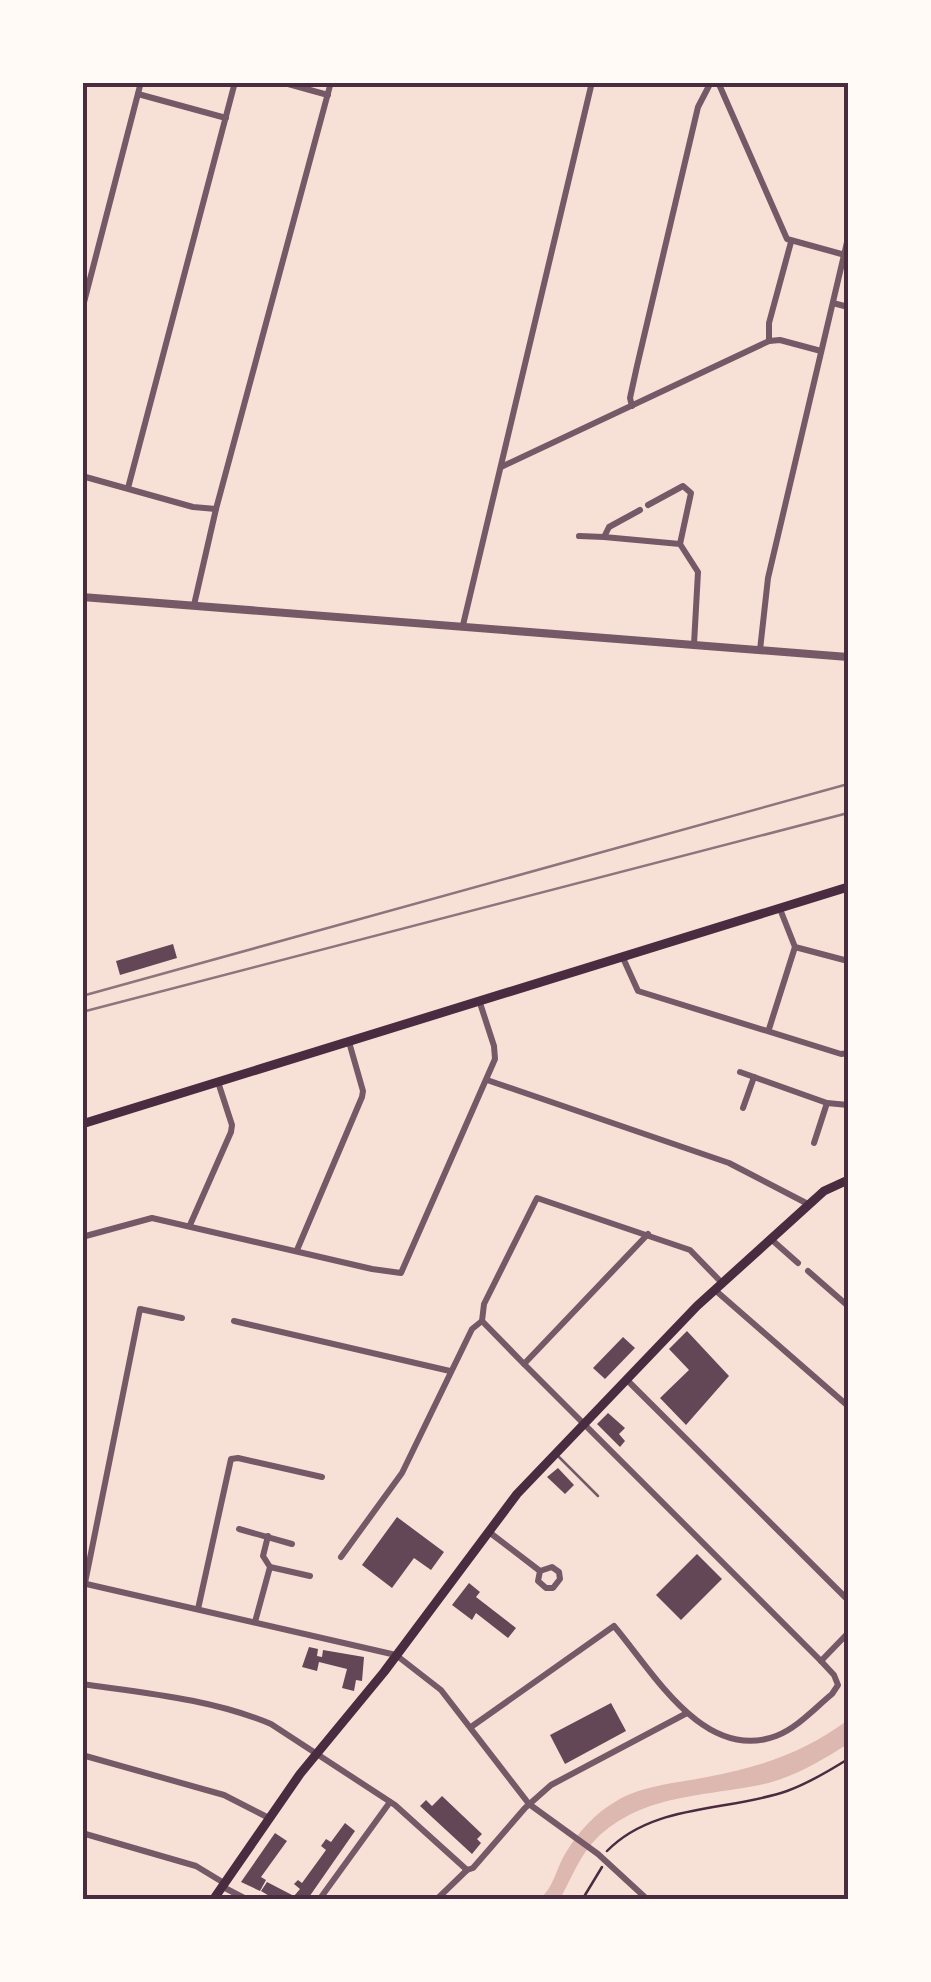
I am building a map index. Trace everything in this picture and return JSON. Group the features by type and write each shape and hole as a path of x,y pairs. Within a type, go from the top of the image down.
{"main road":[{"path":"82,1124 848,886"},
{"path":"213,1900 315,1753 554,1452 625,1378 808,1204 824,1190 848,1180"}],"street":[{"path":"82,310 141,82"},
{"path":"128,488 235,82"},
{"path":"280,82 328,95"},
{"path":"194,605 331,82"},
{"path":"463,626 592,82"},
{"path":"632,406 637,366 698,108 714,82"},
{"path":"714,82 784,234 791,242 845,255"},
{"path":"138,94 226,118"},
{"path":"760,650 768,578 848,238"},
{"path":"769,341 769,323 791,242"},
{"path":"833,303 848,307"},
{"path":"500,467 769,341 780,340 821,351"},
{"path":"82,476 216,510"},
{"path":"604,537 609,527 683,486 691,492 680,544 698,572 694,644"},
{"path":"579,536 680,544"},
{"path":"82,596 848,657"},
{"path":"769,1029 795,947 780,909"},
{"path":"795,947 848,960"},
{"path":"624,958 638,991 848,1053"},
{"path":"82,1237 152,1218 396,1274 404,1270 495,1059 480,1003"},
{"path":"297,1250 362,1098 350,1042"},
{"path":"740,1072 826,1103 848,1105"},
{"path":"742,1108 754,1076"},
{"path":"487,1080 729,1163 808,1204"},
{"path":"190,1225 232,1125 218,1082"},
{"path":"814,1144 826,1103"},
{"path":"341,1557 402,1473 450,1371 472,1329 482,1320 484,1304 537,1198 690,1250 719,1287 848,1406"},
{"path":"524,1364 648,1234"},
{"path":"772,1240 798,1263"},
{"path":"808,1271 848,1306"},
{"path":"182,1318 140,1309 84,1583 396,1655 438,1686 529,1804 592,1850 648,1900"},
{"path":"471,1727 614,1626 687,1712 722,1736 747,1741 778,1735 832,1694 838,1685 821,1661 482,1320"},
{"path":"234,1321 450,1371"},
{"path":"625,1378 848,1600"},
{"path":"198,1609 231,1459 322,1478"},
{"path":"238,1528 292,1544"},
{"path":"488,1531 540,1570"},
{"path":"268,1536 263,1556 270,1567 310,1576"},
{"path":"254,1622 270,1567"},
{"path":"821,1661 848,1633"},
{"path":"82,1684 165,1696 249,1715 287,1734 390,1802 467,1870"},
{"path":"436,1900 473,1868 529,1804 566,1776 687,1712"},
{"path":"82,1755 224,1796 269,1818"},
{"path":"319,1900 390,1802"},
{"path":"82,1833 196,1866 248,1900"}],"lane":[{"path":"554,1452 598,1496"}],"path":[{"path":"608,1854 617,1840 640,1825 786,1791 848,1759"},
{"path":"582,1900 596,1881 602,1868 599,1865"}],"shaded area":[{"path":"848,1720 848,1744 797,1772 764,1784 654,1805 614,1824 585,1852 560,1899 538,1900 581,1831 618,1800 650,1788 764,1763 815,1741"}],"building":[{"path":"173,944 177,958 120,975 116,961"},
{"path":"687,1331 729,1376 686,1425 660,1398 689,1370 669,1349"},
{"path":"623,1337 635,1348 605,1379 593,1368"},
{"path":"608,1413 625,1428 619,1434 625,1441 620,1447 597,1424"},
{"path":"558,1468 574,1485 565,1494 547,1477"},
{"path":"397,1517 444,1552 431,1570 414,1558 392,1588 362,1565"},
{"path":"697,1554 722,1579 681,1620 656,1595"},
{"path":"469,1583 480,1592 476,1597 516,1628 508,1638 476,1613 472,1620 452,1605"},
{"path":"309,1647 318,1649 317,1656 322,1657 323,1650 364,1657 362,1681 356,1680 354,1691 342,1688 347,1669 319,1662 317,1671 302,1667"},
{"path":"611,1703 626,1731 565,1764 550,1735"},
{"path":"442,1796 482,1834 477,1839 481,1843 472,1854 420,1806 426,1800 432,1806"},
{"path":"345,1823 355,1831 307,1900 276,1900 261,1891 267,1882 294,1896 300,1889 294,1884 298,1880 302,1883 326,1850 321,1846 326,1839 331,1842"},
{"path":"275,1833 287,1841 261,1877 266,1880 260,1891 241,1882"}],"railway":[{"path":"82,996 848,784"},
{"path":"82,1012 848,813"}]}
